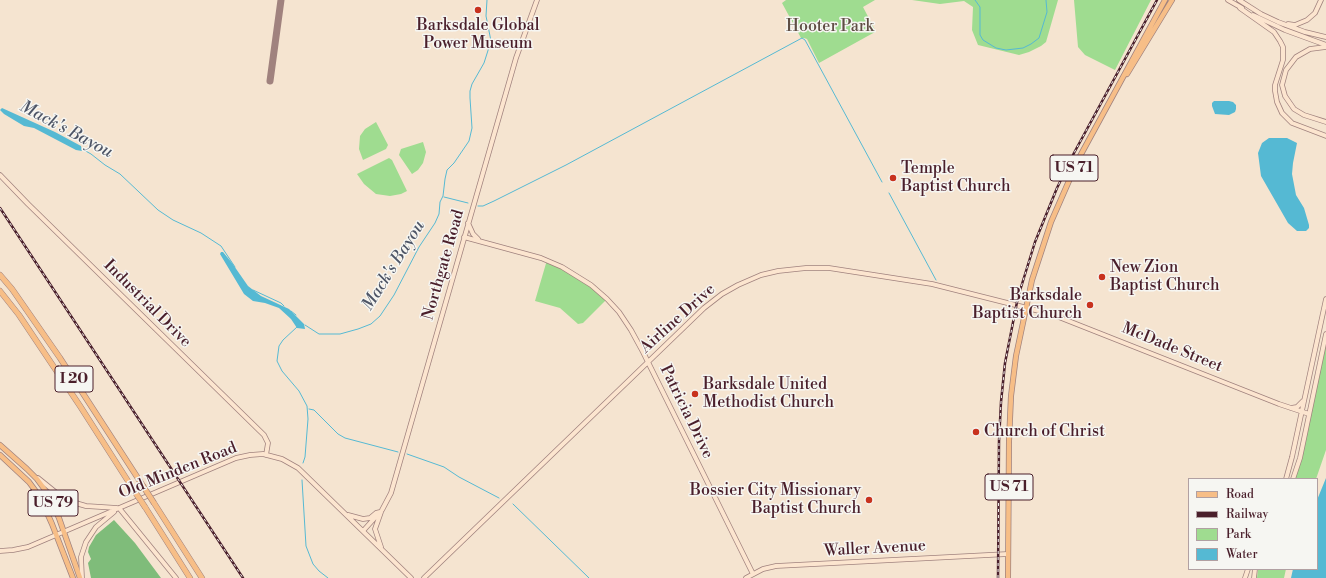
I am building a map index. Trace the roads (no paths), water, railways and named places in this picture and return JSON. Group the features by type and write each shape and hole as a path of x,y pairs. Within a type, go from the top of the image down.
{"highway":[{"name":"I 20","path":"0,275 12,289 60,358 202,578"},
{"name":"I 20","path":"0,291 19,315 80,406 190,578"}],"main road":[{"name":"Northgate Road","path":"363,531 381,512 387,502 394,483 516,58 537,0"},
{"name":"US 71","path":"1122,80 1165,0"},
{"name":"US 71","path":"1008,578 1009,441 1011,396 1026,308 1036,266 1060,201 1079,158 1122,80 1172,0"},
{"path":"1228,0 1274,32 1283,47 1283,60 1275,85 1277,102 1282,113 1292,124 1326,136"},
{"path":"1239,0 1261,14 1278,22 1305,32 1326,37"},
{"path":"1278,22 1290,25 1301,23 1315,13 1321,0"},
{"path":"1240,8 1285,30 1326,46"},
{"path":"1157,14 1162,18"},
{"path":"1326,46 1310,49 1296,57 1286,70 1282,85 1287,101 1294,109 1304,115 1326,122"},
{"name":"Industrial Drive","path":"0,175 262,433 268,442 266,455"},
{"path":"468,223 473,234 480,241"},
{"name":"Patricia Drive","path":"464,237 547,260 568,270 586,281 601,293 619,312 631,330 648,362 753,574"},
{"name":"Airline Drive","path":"424,578 699,313 722,294 738,285 758,277 787,270 829,268 932,284 1026,308"},
{"path":"1286,478 1302,413 1326,299"},
{"name":"McDade Street","path":"1026,308 1061,317 1302,413 1309,414"},
{"path":"1294,478 1326,334"},
{"path":"1300,422 1298,416 1291,408 1299,406 1305,399"},
{"name":"US 79","path":"0,445 37,479 48,494 56,510 81,578"},
{"name":"Old Minden Road","path":"0,551 20,549 236,458 253,454 266,455 282,459 296,467 411,578"},
{"name":"US 79","path":"0,455 29,482 36,491 47,511 73,578"},
{"path":"27,469 50,489 68,500 86,506 119,508 176,578"},
{"path":"81,578 81,557 86,542 92,531 119,508"},
{"path":"346,515 363,519 381,512"},
{"path":"381,512 375,529 382,550"},
{"name":"Waller Avenue","path":"746,578 767,567 782,565 1008,554"}],"water":[{"path":"1214,101 1233,102 1236,105 1235,112 1229,115 1215,114 1212,106"},
{"path":"2,108 55,132 81,146 82,151 76,150 34,128 24,126 4,114 0,110"},
{"path":"1269,138 1287,138 1297,143 1292,174 1296,195 1304,208 1309,225 1309,228 1306,231 1297,231 1288,223 1261,176 1258,153 1262,143"},
{"path":"223,252 232,263 248,286 261,296 289,309 304,324 305,329 297,328 291,319 279,308 253,301 244,294 220,254"},
{"path":"1326,478 1326,578 1291,578 1293,570 1318,570 1318,498"}],"waterway":[{"name":"Mack's Bayou","path":"305,325 319,334 340,334 371,324 380,316 394,295 419,247 435,223 439,214 447,170 454,163 469,141 472,128 470,91 472,84 484,63 491,41 486,16 487,0"},
{"name":"Mack's Bayou","path":"975,0 980,7 980,35 983,40 996,48 1006,50 1023,48 1039,38 1047,12 1046,0"},
{"path":"478,206 483,206 494,201 566,165 802,38 805,40 882,182"},
{"name":"Mack's Bayou","path":"82,149 120,174 158,210 173,220 201,233 221,246 235,267"},
{"path":"889,193 936,280"},
{"path":"444,197 468,203"},
{"name":"Mack's Bayou","path":"253,290 281,303 284,306"},
{"name":"Mack's Bayou","path":"291,311 296,315"},
{"path":"297,327 283,340 279,346 277,361 282,371 299,391 307,406 308,419 305,457 303,463"},
{"path":"309,409 314,410 338,434 345,438 398,452"},
{"path":"407,454 444,467 459,477 499,498"},
{"path":"302,480 306,546 313,564 328,578"},
{"path":"513,504 589,578"}],"railway":[{"path":"998,578 999,441 1001,402 1005,363 1018,297 1035,242 1057,188 1074,153 1157,0"},
{"path":"0,208 243,578"}],"place":[{"name":"Barksdale Global Power Museum","path":"478,10"},
{"name":"Temple Baptist Church","path":"893,178"},
{"name":"New Zion Baptist Church","path":"1102,277"},
{"name":"Barksdale Baptist Church","path":"1090,305"},
{"name":"Barksdale United Methodist Church","path":"695,394"},
{"name":"Church of Christ","path":"976,432"},
{"name":"Bossier City Missionary Baptist Church","path":"869,500"}],"park label":[{"name":"Hooter Park","path":"830,27"}]}
